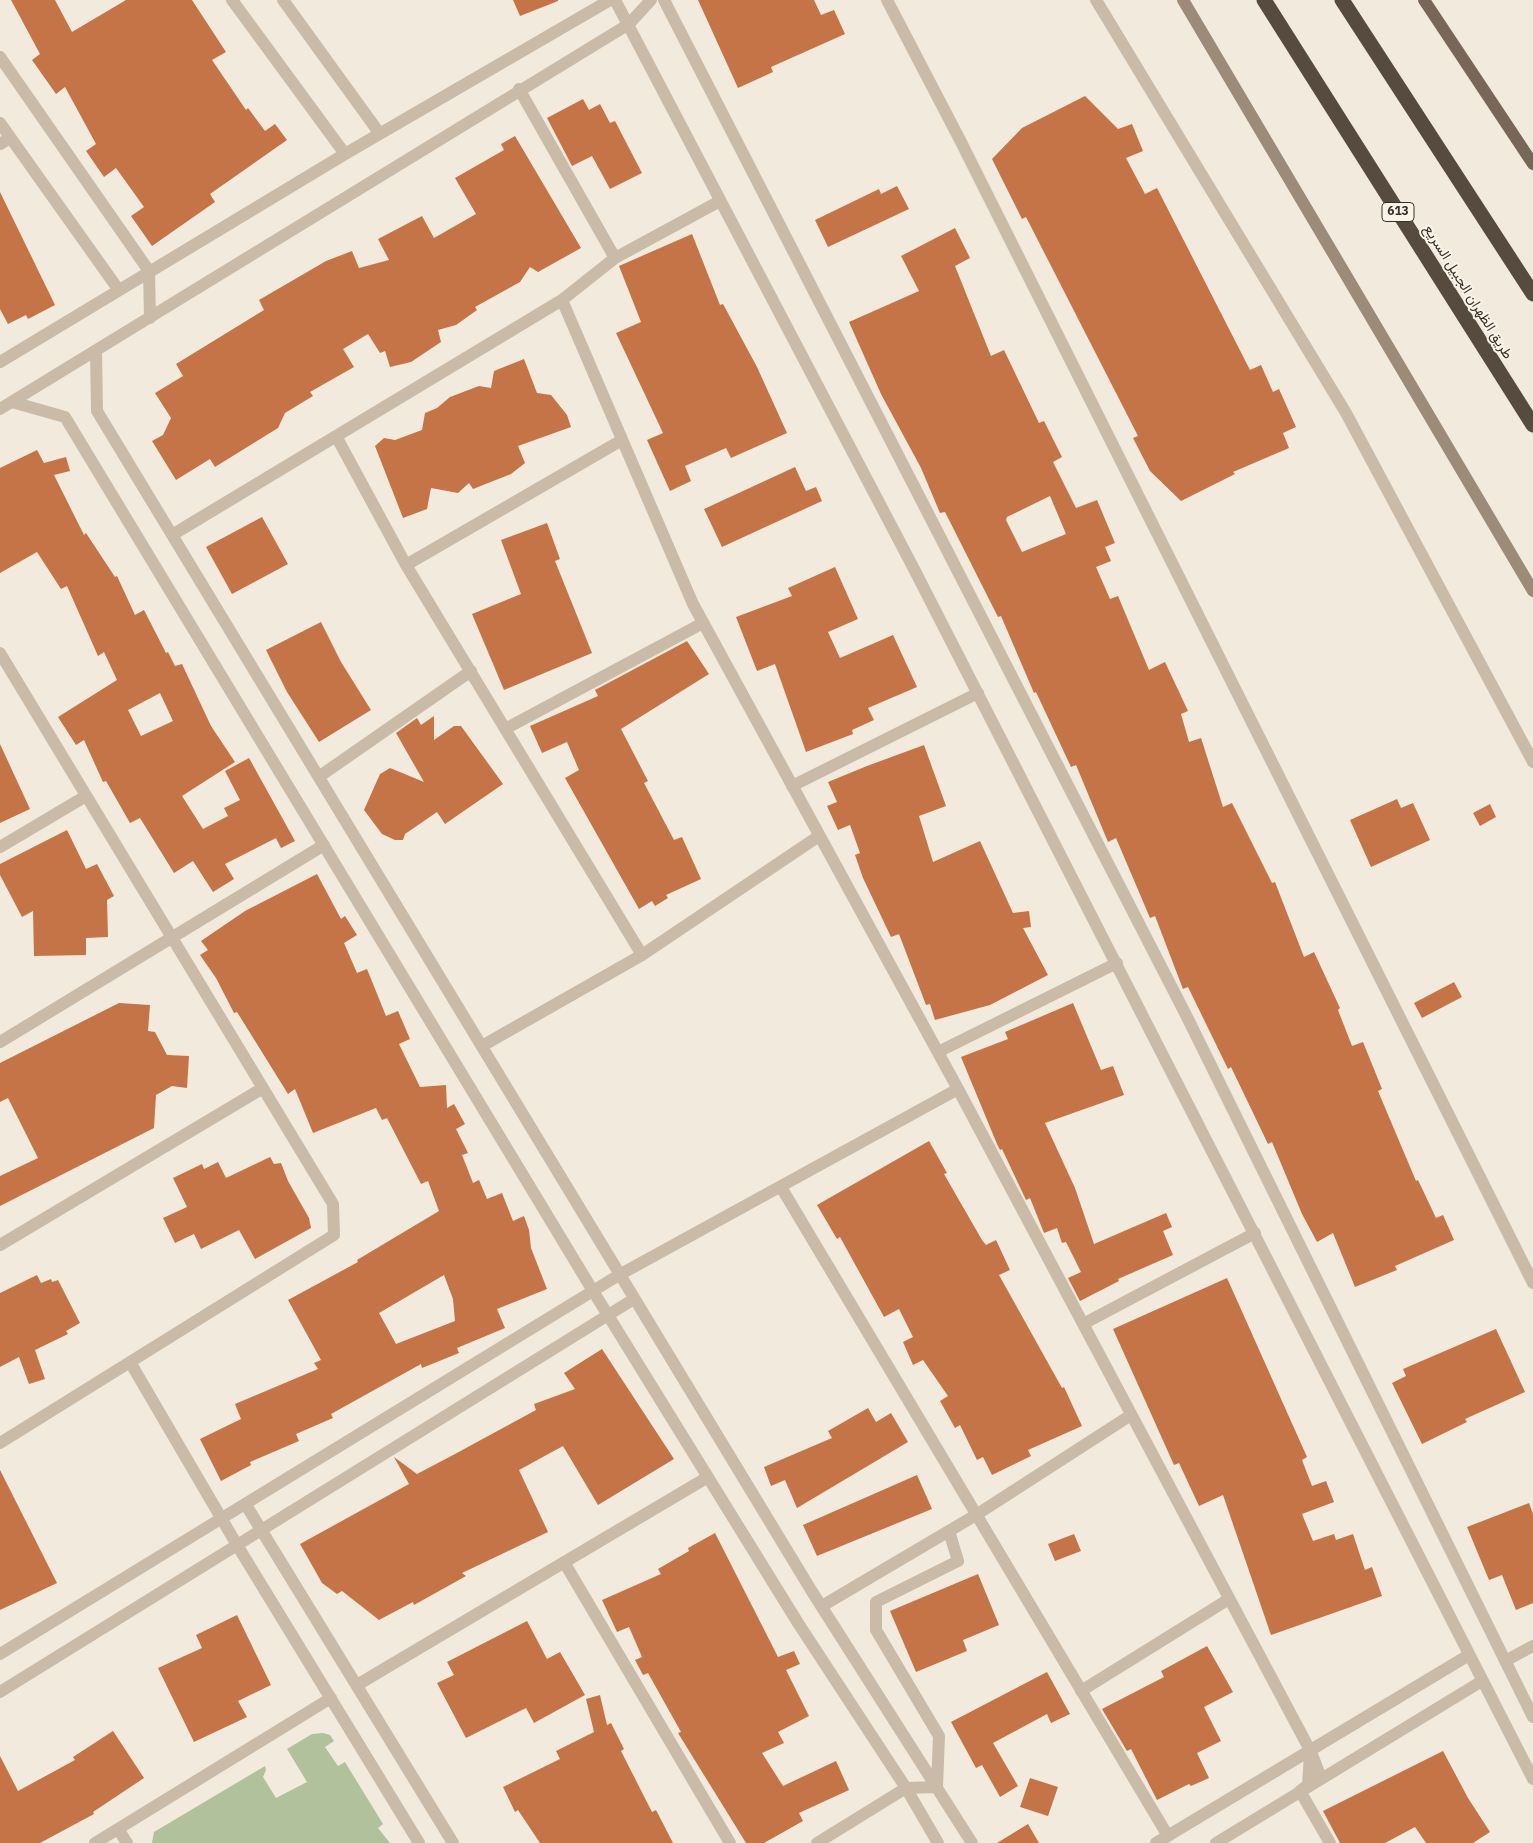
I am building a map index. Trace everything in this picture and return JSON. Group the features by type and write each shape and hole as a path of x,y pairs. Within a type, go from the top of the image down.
{"highway":[{"name":"طريق الظهران الجبيل السريع","path":"1264,0 1533,425"},
{"path":"1342,0 1533,294"},
{"path":"1347,0 1368,40"}],"main road":[{"path":"1183,0 1533,591"},
{"path":"1424,0 1533,164"}],"street":[{"path":"232,0 345,154"},
{"path":"282,0 380,134"},
{"path":"0,362 345,154 610,0"},
{"path":"615,0 978,693 1533,1779"},
{"path":"0,410 519,89 629,24 651,0"},
{"path":"664,0 1186,1015 1533,1717"},
{"path":"887,0 1081,380 1533,1284"},
{"path":"1096,0 1346,413 1533,762"},
{"path":"0,58 149,271 150,318"},
{"path":"519,89 615,258"},
{"path":"0,123 5,141 118,290"},
{"path":"172,535 562,300 615,258 720,201"},
{"path":"562,300 693,604 958,1089 1310,1752 1321,1778"},
{"path":"96,351 96,411 320,776 634,1299 822,1606 972,1843"},
{"path":"12,402 65,417 593,1291 798,1623 906,1788 938,1843"},
{"path":"336,436 406,565 642,955"},
{"path":"406,565 622,440"},
{"path":"505,729 703,623"},
{"path":"0,653 333,1204 334,1235 0,1442"},
{"path":"320,776 470,671"},
{"path":"792,786 978,693"},
{"path":"0,847 86,796"},
{"path":"482,1046 642,955 819,836"},
{"path":"0,1042 171,936 324,845"},
{"path":"938,1052 1117,963"},
{"path":"0,1245 264,1088"},
{"path":"0,1654 223,1520 619,1274 958,1089"},
{"path":"781,1187 1168,1836"},
{"path":"1083,1324 1255,1233"},
{"path":"0,1692 634,1299"},
{"path":"130,1362 237,1545 420,1843"},
{"path":"822,1606 976,1515 1131,1415"},
{"path":"356,1686 708,1477"},
{"path":"246,1505 453,1843"},
{"path":"937,1787 940,1736 876,1630 876,1602 958,1561 949,1531"},
{"path":"564,1562 730,1843"},
{"path":"1081,1691 1229,1599"},
{"path":"1505,1661 1533,1646"},
{"path":"1156,1843 1469,1655"},
{"path":"1216,1843 1482,1681"},
{"path":"95,1843 331,1698"},
{"path":"1300,1791 1308,1784 1310,1752"},
{"path":"817,1843 906,1788 937,1787"},
{"path":"1300,1791 1330,1843"},
{"path":"118,1829 127,1843"}],"green space":[{"path":"323,1733 330,1735 334,1741 325,1747 338,1766 345,1762 383,1824 378,1828 390,1843 152,1843 154,1832 265,1766 266,1770 263,1777 276,1798 307,1782 287,1749 312,1734"}],"building":[{"path":"11,0 55,0 72,32 126,0 192,0 226,52 212,60 246,110 248,108 265,131 275,124 287,140 210,194 215,202 152,246 131,216 144,207 116,168 104,177 86,151 96,144 65,87 56,94 32,60 40,54"},
{"path":"513,0 558,0 558,1 520,16"},
{"path":"698,0 814,0 821,15 834,10 845,34 771,67 773,72 738,88"},
{"path":"1085,96 1118,129 1132,124 1143,151 1126,158 1145,194 1157,188 1250,370 1261,365 1273,392 1279,389 1296,427 1283,433 1289,448 1233,472 1235,474 1181,501 1150,471 1133,438 1138,436 1026,217 1022,219 992,159 1022,128"},
{"path":"583,99 589,110 600,104 610,123 615,121 642,173 610,189 592,156 572,166 547,118"},
{"path":"515,136 581,248 538,272 530,267 520,282 475,307 477,310 456,325 438,330 441,342 411,362 390,367 385,351 380,353 368,334 343,349 354,367 310,392 313,396 285,413 278,428 215,467 210,459 176,480 152,441 163,435 171,418 155,393 183,376 176,364 264,310 259,300 326,261 352,251 359,268 389,260 378,239 422,216 434,238 476,214 455,178 504,150 501,144"},
{"path":"897,186 909,209 828,247 815,220 879,189 881,194"},
{"path":"0,192 55,305 28,319 26,315 8,324 0,309"},
{"path":"955,228 970,258 955,266 991,356 1004,350 1039,423 1044,421 1062,457 1053,462 1076,508 1097,500 1115,543 1105,547 1111,561 1096,567 1110,599 1118,596 1149,670 1165,662 1188,711 1181,714 1189,742 1201,738 1223,807 1232,803 1272,883 1275,882 1304,957 1314,952 1340,1008 1338,1010 1352,1046 1363,1042 1382,1089 1378,1091 1416,1181 1418,1180 1436,1218 1443,1215 1454,1240 1395,1266 1397,1270 1355,1287 1333,1233 1317,1242 1302,1214 1272,1142 1268,1144 1231,1067 1228,1069 1188,987 1183,989 1155,916 1150,918 1116,838 1108,842 1076,765 1071,767 1036,692 1034,693 1001,616 998,617 945,512 940,513 921,468 881,394 849,322 919,291 901,256","holes":["1050,496 1066,534 1022,552 1006,520 1007,517"]},
{"path":"692,234 720,305 723,304 757,367 787,433 731,458 726,448 685,466 691,481 670,491 647,440 663,433 616,333 641,322 619,266"},
{"path":"524,359 537,393 551,395 567,415 571,427 518,446 525,463 511,474 473,489 469,483 458,493 431,488 427,509 403,518 375,446 384,438 395,440 422,430 425,413 437,408 450,397 479,386 491,388 494,371"},
{"path":"37,450 44,463 66,457 70,471 54,475 84,535 86,533 115,577 117,576 135,615 144,610 166,653 168,652 175,666 182,664 211,726 235,762 182,796 203,829 228,816 224,808 240,800 225,771 249,758 295,841 281,848 276,838 225,864 234,879 213,892 193,861 174,873 140,818 130,823 106,781 103,782 84,740 76,745 58,717 117,680 104,652 98,656 67,586 61,589 37,552 0,573 0,468","holes":["160,693 173,721 141,736 128,710"]},
{"path":"795,467 806,491 816,487 822,501 722,547 704,509"},
{"path":"262,517 288,564 232,594 206,547"},
{"path":"547,523 560,559 555,561 592,653 504,690 472,614 521,594 501,540"},
{"path":"835,567 858,619 828,632 840,658 893,635 917,687 868,708 874,720 852,730 853,734 806,752 775,664 757,671 736,617 792,596 788,588"},
{"path":"321,622 341,662 371,710 319,742 287,692 266,650"},
{"path":"687,641 709,674 621,729 648,781 644,783 674,840 682,837 701,879 666,895 668,898 655,906 652,901 639,909 565,778 579,770 567,742 542,753 530,726 598,696 595,690"},
{"path":"434,716 434,740 454,726 461,726 503,784 445,824 437,812 405,834 403,840 395,840 382,834 364,810 380,774 390,768 424,782 396,733 417,718 421,725"},
{"path":"0,744 30,809 0,823"},
{"path":"924,745 946,806 919,816 933,862 980,841 1013,913 1029,911 1031,927 1023,928 1048,975 990,1005 935,1020 930,1004 926,1005 899,934 891,937 863,878 855,855 860,853 850,825 838,830 827,806 837,802 828,782"},
{"path":"1397,799 1401,808 1413,803 1430,840 1371,867 1350,820"},
{"path":"1490,804 1496,817 1480,826 1473,813"},
{"path":"67,830 86,869 97,864 114,896 107,900 108,937 86,938 86,955 34,956 33,911 22,917 0,875 0,864"},
{"path":"317,874 341,919 345,916 357,935 344,943 357,973 367,969 386,1016 398,1011 410,1039 399,1044 420,1087 446,1085 447,1108 454,1104 465,1124 456,1129 468,1153 462,1155 473,1183 479,1180 487,1199 502,1193 513,1221 524,1216 529,1230 531,1248 547,1289 497,1309 505,1328 457,1348 459,1353 422,1368 421,1364 331,1414 333,1418 296,1434 299,1441 250,1462 251,1465 221,1481 200,1439 241,1419 235,1404 318,1369 314,1363 321,1360 288,1300 358,1262 357,1260 439,1211 428,1181 421,1184 387,1118 382,1120 376,1108 313,1133 295,1089 288,1094 237,1012 234,1013 216,978 200,955 208,950 201,941 245,911","holes":["444,1275 453,1299 455,1321 396,1344 379,1313"]},
{"path":"1454,982 1462,997 1422,1018 1414,1003"},
{"path":"119,1003 150,1005 148,1031 155,1032 167,1055 189,1056 187,1088 172,1086 156,1095 154,1128 0,1206 0,1176 38,1158 8,1098 0,1102 0,1063"},
{"path":"1073,1003 1101,1070 1113,1066 1124,1095 1045,1123 1075,1188 1094,1244 1166,1213 1172,1227 1163,1231 1173,1255 1118,1279 1119,1281 1080,1301 1068,1278 1081,1272 1066,1242 1062,1243 1057,1228 1044,1233 1030,1198 1026,1200 1002,1149 1000,1150 997,1144 961,1057 1008,1039 1005,1032"},
{"path":"929,1141 947,1173 944,1174 982,1240 986,1245 996,1240 1010,1270 999,1275 1062,1388 1064,1387 1082,1426 1028,1450 1031,1456 992,1475 983,1457 977,1460 960,1425 955,1428 940,1401 948,1396 923,1360 913,1365 903,1342 913,1337 899,1309 884,1317 840,1237 837,1239 817,1205"},
{"path":"270,1157 274,1164 281,1163 288,1181 309,1218 311,1228 255,1259 239,1230 201,1249 194,1234 175,1243 163,1218 187,1207 173,1178 202,1164 204,1169 218,1162 226,1178"},
{"path":"37,1275 41,1283 51,1279 52,1282 58,1280 80,1323 66,1331 68,1334 35,1350 45,1379 29,1384 19,1357 0,1367 0,1293"},
{"path":"1227,1278 1307,1457 1302,1460 1312,1486 1326,1481 1334,1502 1302,1514 1313,1541 1334,1534 1336,1540 1353,1534 1365,1570 1372,1567 1382,1596 1271,1635 1223,1495 1199,1506 1179,1463 1174,1465 1113,1329"},
{"path":"1496,1329 1525,1392 1465,1419 1467,1422 1422,1444 1392,1383 1406,1376 1403,1369"},
{"path":"602,1349 674,1459 598,1505 563,1446 519,1470 548,1532 462,1573 466,1576 414,1605 413,1602 379,1620 342,1591 337,1594 322,1583 300,1544 409,1484 394,1457 417,1474 536,1410 534,1404 575,1389 564,1373"},
{"path":"868,1408 876,1422 891,1413 908,1442 797,1508 785,1480 771,1486 764,1467 832,1438 828,1431"},
{"path":"0,1470 57,1583 0,1610"},
{"path":"917,1475 932,1509 817,1556 803,1525"},
{"path":"1529,1503 1533,1514 1533,1603 1516,1610 1502,1575 1489,1580 1467,1527"},
{"path":"715,1533 778,1657 794,1651 800,1664 786,1670 809,1716 778,1732 784,1743 762,1753 783,1786 836,1761 849,1790 799,1813 803,1821 764,1843 746,1843 678,1733 681,1732 648,1673 643,1675 635,1660 642,1657 629,1627 617,1632 602,1600 661,1574 658,1569 689,1551 688,1548"},
{"path":"1074,1534 1081,1551 1055,1561 1048,1544"},
{"path":"978,1574 999,1625 963,1640 967,1651 916,1672 890,1611"},
{"path":"237,1615 271,1685 238,1701 247,1717 194,1742 158,1668 202,1648 196,1635"},
{"path":"527,1621 547,1659 560,1652 585,1695 534,1723 526,1708 466,1738 437,1683 454,1675 447,1662"},
{"path":"1207,1646 1233,1692 1204,1707 1221,1741 1197,1753 1209,1778 1191,1786 1189,1784 1157,1800 1131,1749 1127,1751 1102,1709 1164,1677 1161,1671"},
{"path":"1047,1672 1070,1714 1051,1723 1047,1714 993,1743 1018,1786 1000,1797 982,1765 976,1768 951,1722"},
{"path":"600,1695 607,1725 611,1723 624,1749 621,1751 652,1812 656,1810 673,1843 540,1843 518,1810 515,1812 503,1787 560,1759 556,1751 594,1732 586,1699"},
{"path":"113,1731 144,1778 93,1812 94,1814 40,1843 0,1843 0,1756 18,1791 75,1760 73,1757"},
{"path":"1443,1751 1468,1798 1490,1832 1473,1843 1426,1843 1415,1827 1385,1843 1340,1843 1323,1811"},
{"path":"1030,1778 1058,1787 1048,1816 1020,1807"},
{"path":"1028,1824 1039,1843 997,1843"}]}
